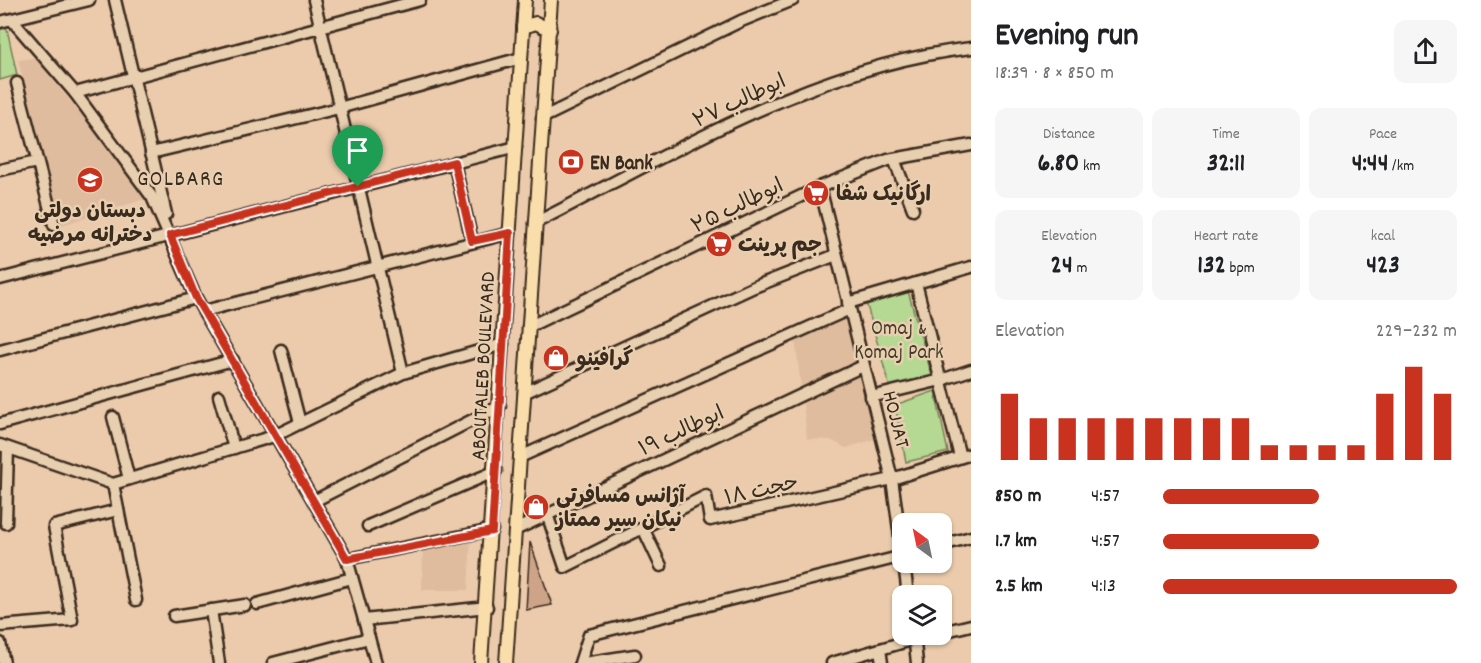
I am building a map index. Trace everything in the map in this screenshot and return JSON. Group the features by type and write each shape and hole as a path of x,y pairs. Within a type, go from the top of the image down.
{"main road":[{"name":"ABOUTALEB BOULEVARD","path":"482,663 525,0"},
{"name":"ABOUTALEB BOULEVARD","path":"506,663 542,118 552,0"},
{"path":"524,27 536,23 550,30"},
{"path":"488,587 511,589"}],"street":[{"path":"0,22 89,0"},
{"path":"115,0 170,235"},
{"path":"314,0 403,373"},
{"path":"75,93 320,25 420,0"},
{"path":"542,118 741,21 793,0"},
{"path":"12,20 75,93 152,196 196,298 347,559 376,663"},
{"name":"ابوطالب ۲۷","path":"535,223 775,102 852,73 938,51 971,48"},
{"path":"151,153 339,108 521,58"},
{"path":"16,83 54,225"},
{"name":"ابوطالب ۲۵","path":"528,327 820,186 894,159 971,145"},
{"path":"0,279 516,147"},
{"path":"894,159 913,209"},
{"path":"0,170 37,162"},
{"path":"454,162 472,241"},
{"name":"HOJJAT","path":"820,186 892,479 897,513"},
{"path":"204,311 510,233"},
{"path":"524,393 754,287 836,255"},
{"path":"520,457 849,306 971,267"},
{"path":"916,283 960,458"},
{"path":"0,350 196,298"},
{"path":"6,523 4,446 113,484 274,436 403,373 503,344"},
{"path":"281,350 300,423"},
{"path":"0,424 233,360"},
{"name":"ابوطالب ۱۹","path":"515,530 863,366"},
{"path":"871,397 941,380 971,370"},
{"path":"219,396 234,448"},
{"path":"314,501 500,406"},
{"path":"113,417 129,479"},
{"path":"892,479 971,454"},
{"path":"368,526 496,471"},
{"name":"حجت ۱۸","path":"547,514 565,567 706,496 710,520 892,479"},
{"path":"113,484 136,600"},
{"path":"0,626 72,620 54,526 118,510"},
{"path":"642,528 661,566"},
{"path":"347,559 492,531"},
{"path":"952,542 971,537"},
{"path":"635,656 582,663 589,635 892,560"},
{"path":"257,604 352,578"},
{"path":"174,616 245,605"},
{"path":"364,621 487,607"},
{"path":"211,610 219,663"},
{"path":"952,630 971,625"},
{"path":"273,663 369,638"},
{"path":"0,643 4,663"},
{"path":"832,663 892,645"},
{"path":"915,645 916,663"},
{"path":"880,649 882,663"}],"shaded area":[{"path":"35,58 106,145 145,199 62,225 18,60"},
{"path":"847,315 857,364 801,387 795,338"},
{"path":"860,373 875,439 846,448 831,440 807,439 803,403"},
{"path":"471,539 468,590 422,590 423,548"}],"green space":[{"path":"0,29 7,29 17,75 0,80"},
{"name":"Omaj & Komaj Park","path":"908,291 932,376 890,388 866,302"},
{"name":"Omaj & Komaj Park","path":"935,391 948,452 906,462 895,405"}],"building":[{"path":"530,542 552,605 526,610"}],"place":[{"name":"EN Bank","path":"571,162"},
{"name":"دبستان دولتی دخترانه مرضیه","path":"90,180"},
{"name":"ارگانیک شفا","path":"816,193"},
{"name":"جم پرینت","path":"719,244"},
{"name":"گرافینو","path":"556,358"},
{"name":"آژانس مسافرتی نیکان سیر ممتاز","path":"536,507"}],"district":[{"name":"GOLBARG","path":"181,177"}],"route":[{"path":"454,162 472,241 510,233 492,531 347,559 196,298 170,235 358,187 454,162"}]}
